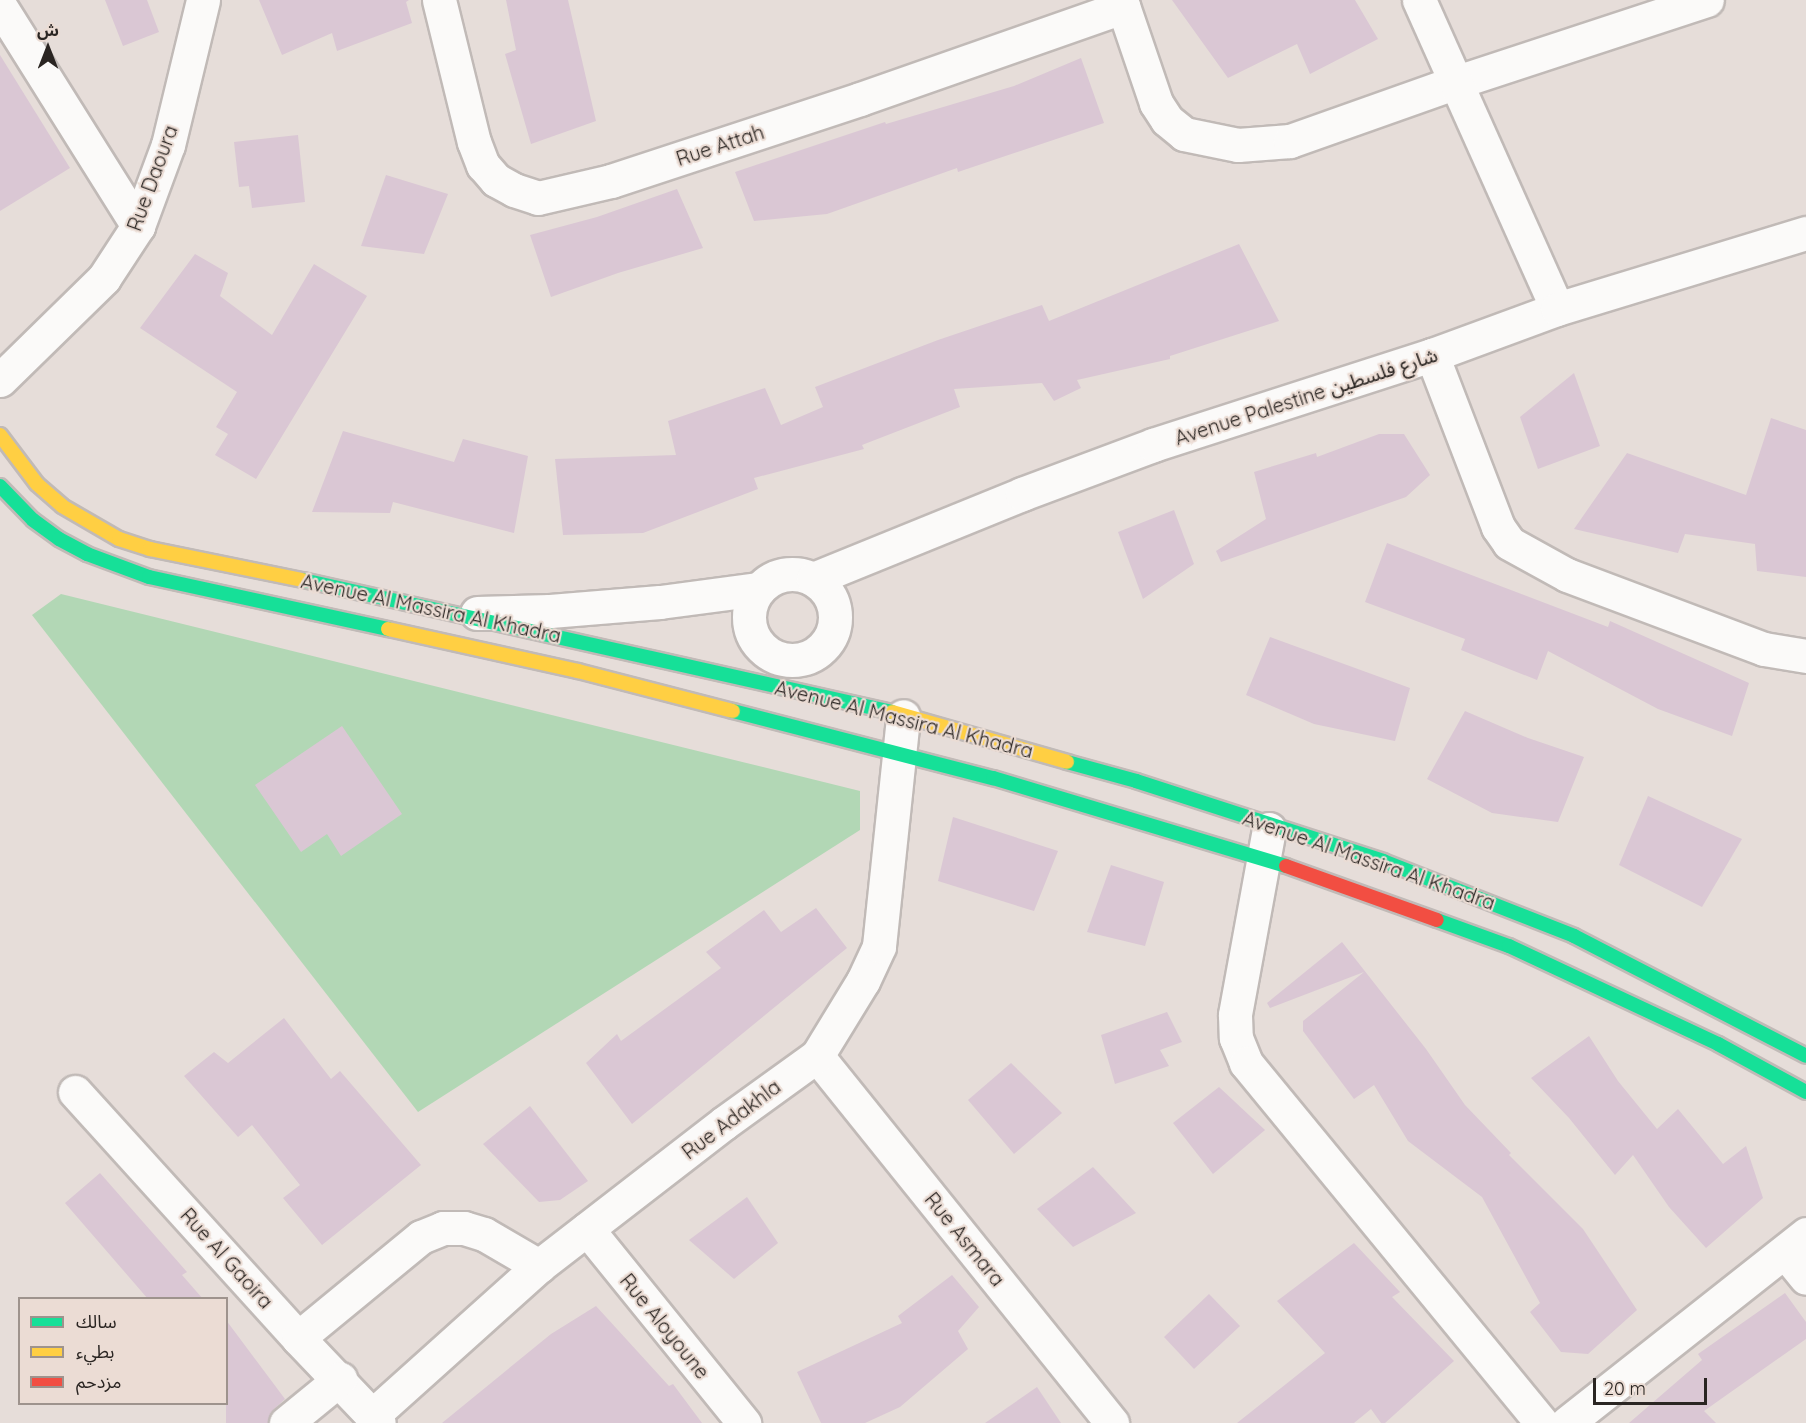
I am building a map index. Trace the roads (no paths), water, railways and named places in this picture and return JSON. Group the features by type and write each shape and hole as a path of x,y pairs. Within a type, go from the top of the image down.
{"main road":[{"name":"Avenue Al Massira Al Khadra","path":"0,435 37,484 62,506 89,524 119,539 150,549 452,613 774,672 903,716 1136,781 1383,861 1574,936 1806,1056"},
{"name":"Avenue Al Massira Al Khadra","path":"0,486 33,520 59,539 117,567 149,577 567,669 900,753 1262,856 1509,946 1718,1044 1806,1092"}],"street":[{"name":"Rue Daoura","path":"0,380 104,278 138,226 168,145 203,0"},
{"name":"Rue Attah","path":"439,0 474,142 483,165 496,180 514,190 538,198 611,181 860,99 1122,3 1156,103 1167,120 1184,134 1238,145 1290,141 1655,8 1707,0"},
{"path":"1419,0 1557,309"},
{"path":"0,6 138,226"},
{"name":"Avenue Palestine شارع فلسطين","path":"813,579 1022,494 1153,445 1432,355 1557,309 1806,233"},
{"path":"1432,355 1498,527 1509,543 1532,558 1578,579 1764,649 1806,656"},
{"path":"770,720 774,672 749,628 749,607 759,589 771,579 784,574 799,574 813,579 829,594 836,615 832,636 818,653 774,672"},
{"path":"452,613 550,611 660,603 759,589"},
{"name":"Rue Adakhla","path":"376,1419 539,1266 724,1123 818,1056 863,981 879,946 903,716"},
{"path":"1270,824 1262,856 1235,1015 1236,1038 1246,1063 1542,1423"},
{"name":"Rue Asmara","path":"818,1056 1112,1423"},
{"name":"Rue Al Gaoira","path":"75,1092 298,1338 340,1379 376,1419"},
{"path":"298,1338 421,1237 443,1228 464,1228 484,1234 539,1266"},
{"name":"Rue Aloyoune","path":"587,1229 744,1423"},
{"path":"1567,1423 1796,1243 1806,1278"},
{"path":"286,1423 340,1379"}]}
